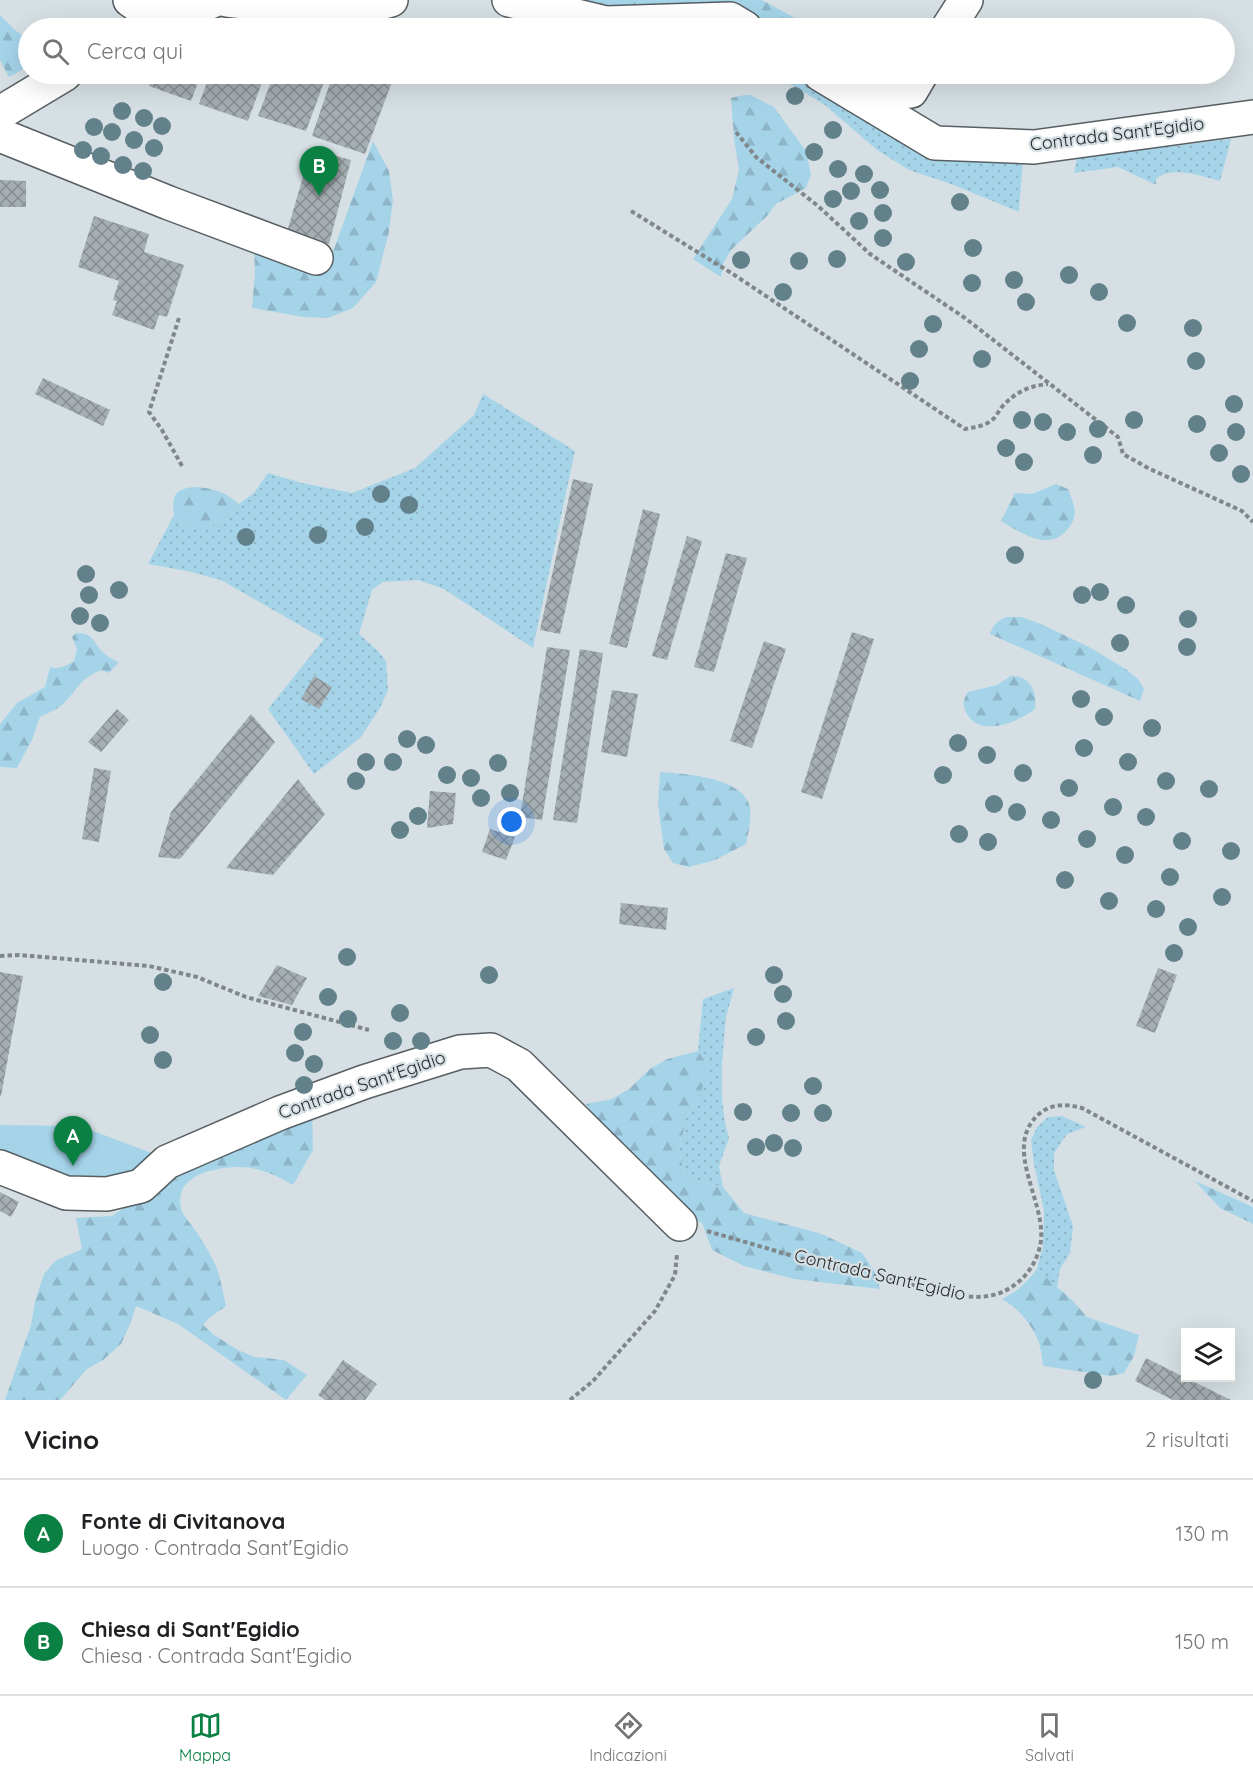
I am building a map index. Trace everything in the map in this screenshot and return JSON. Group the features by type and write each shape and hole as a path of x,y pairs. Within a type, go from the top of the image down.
{"street":[{"path":"130,0 140,7 202,5"},
{"path":"227,0 342,13 391,0"},
{"path":"509,0 585,18"},
{"path":"954,18 966,0"},
{"path":"171,18 202,5"},
{"path":"0,113 48,84"},
{"name":"Contrada Sant'Egidio","path":"837,84 935,143 1034,147 1253,117"},
{"path":"855,95 911,91 915,84"},
{"path":"0,135 169,203 316,258"},
{"name":"Contrada Sant'Egidio","path":"0,1167 66,1192 107,1194 141,1186 167,1162 280,1113 364,1082 460,1052 491,1050 519,1065 680,1224"}],"path":[{"path":"736,132 756,157 818,206 870,254 965,318 1118,437 1123,454 1150,469 1242,511 1253,522"},
{"path":"631,211 733,274 965,429 982,426 993,419 1017,393 1033,386 1048,384"},
{"path":"179,318 149,412 182,466"},
{"path":"0,956 19,955 149,966 197,977 246,997 369,1030"},
{"name":"Contrada Sant'Egidio","path":"680,1224 814,1262 971,1298 991,1296 1009,1289 1024,1277 1035,1261 1041,1242 1041,1222 1024,1158 1023,1144 1026,1131 1043,1111 1056,1105 1069,1104 1082,1108 1253,1201"},
{"path":"570,1400 593,1381 656,1311 675,1275 680,1224"}],"green space":[{"path":"554,0 762,0 795,18 750,18 726,9 611,12"},
{"path":"0,15 18,32 18,72 9,77 0,60"},
{"path":"789,84 828,84 904,131 1023,159 1019,212 954,185 909,170 877,150 825,105"},
{"path":"750,95 774,107 806,151 811,175 806,188 776,204 768,215 731,250 723,264 721,277 693,259 732,199 739,169 731,98"},
{"path":"1231,139 1220,181 1196,174 1178,172 1162,175 1156,179 1156,185 1118,167 1074,173 1077,158"},
{"path":"373,141 389,171 393,200 389,232 376,282 353,308 328,318 303,317 252,308 255,272 254,241 330,260"},
{"path":"483,394 575,451 533,648 444,589 418,580 383,582 372,590 359,634 386,661 388,690 380,708 361,737 314,774 268,709 324,639 221,580 148,564 174,515 189,528 210,528 218,521 228,519 239,504 254,493 268,473 302,483 352,493 415,468 474,415"},
{"path":"1056,484 1068,489 1075,512 1070,527 1058,537 1050,540 1033,538 1001,521 1015,493 1032,494"},
{"path":"194,487 218,491 239,504 228,519 218,521 210,528 189,528 174,515 173,503 178,492"},
{"path":"1006,617 1021,617 1041,624 1091,648 1127,670 1138,679 1144,689 1140,701 990,634 996,623"},
{"path":"76,633 91,637 107,656 119,662 109,673 101,670 88,677 63,704 40,717 32,740 17,768 0,767 0,724 17,703 45,687 50,667 59,668 74,661 77,649 72,637"},
{"path":"1011,676 1023,679 1031,686 1034,691 1035,709 1019,719 1000,725 981,725 973,721 964,705 968,692 997,685"},
{"path":"660,772 712,779 737,789 745,797 750,807 746,844 715,860 689,867 673,863 664,849 658,805"},
{"path":"734,988 726,1017 722,1063 722,1100 729,1138 719,1166 723,1187 685,1178 679,1150 687,1115 698,1099 707,1064 698,1051 703,999"},
{"path":"698,1051 707,1064 706,1077 698,1099 687,1115 679,1150 685,1178 723,1187 744,1213 822,1234 862,1253 875,1272 880,1289 794,1279 744,1266 712,1250 702,1223 678,1213 620,1152 586,1104 612,1099 629,1089 650,1069 667,1059"},
{"path":"312,1112 313,1150 293,1185 264,1171 246,1167 225,1168 206,1172 193,1178 183,1189 180,1203 183,1213 216,1266 226,1306 203,1325 238,1350 255,1357 284,1360 307,1375 286,1400 178,1324 136,1306 121,1344 103,1360 87,1369 60,1400 5,1400 31,1325 35,1301 44,1274 55,1261 82,1249 76,1218 112,1216 145,1193 190,1156"},
{"path":"1062,1116 1086,1127 1067,1134 1054,1153 1054,1170 1073,1226 1070,1253 1060,1269 1057,1287 1037,1269 1043,1246 1044,1211 1031,1140 1037,1127 1048,1117"},
{"path":"0,1125 80,1126 162,1157 133,1183 94,1183 45,1171 0,1152"},
{"path":"1195,1181 1253,1207 1253,1224 1220,1208"},
{"path":"1037,1269 1073,1301 1087,1317 1139,1335 1134,1356 1124,1373 1111,1376 1043,1366 1039,1343 1033,1330 1019,1312 1002,1299 1021,1286"}],"building":[{"path":"232,15 285,17 285,18 231,18"},
{"path":"150,84 197,84 191,101 149,86"},
{"path":"206,84 261,84 248,121 199,104"},
{"path":"270,84 323,84 306,131 258,116"},
{"path":"330,84 391,84 365,154 312,136"},
{"path":"311,149 351,160 329,244 287,232"},
{"path":"0,180 26,181 26,207 0,207"},
{"path":"94,216 149,234 144,252 184,265 167,317 159,315 154,330 112,315 117,301 113,300 119,281 78,267"},
{"path":"43,378 110,410 103,426 35,394"},
{"path":"573,479 593,484 560,634 540,630"},
{"path":"643,509 660,514 627,648 609,644"},
{"path":"687,536 702,541 667,660 652,656"},
{"path":"726,553 747,558 714,672 694,667"},
{"path":"852,632 874,639 822,799 801,792"},
{"path":"764,641 786,649 752,748 730,741"},
{"path":"547,647 570,650 542,820 520,817"},
{"path":"580,649 603,653 577,823 553,820"},
{"path":"314,676 332,687 319,709 301,699"},
{"path":"612,690 638,694 627,757 601,752"},
{"path":"117,709 129,720 101,752 88,742"},
{"path":"251,714 275,742 180,859 158,857 171,812"},
{"path":"94,768 111,771 99,842 82,839"},
{"path":"298,779 325,814 273,875 226,868"},
{"path":"430,791 456,793 453,824 427,828"},
{"path":"490,829 515,837 506,860 482,852"},
{"path":"621,903 668,908 666,930 619,924"},
{"path":"277,965 307,978 292,1005 258,996"},
{"path":"1158,968 1177,975 1155,1033 1136,1026"},
{"path":"0,972 23,976 1,1096 0,1096"},
{"path":"0,1192 19,1202 11,1217 0,1211"},
{"path":"1146,1358 1181,1375 1181,1382 1195,1382 1231,1400 1173,1400 1135,1381"},
{"path":"343,1360 377,1384 365,1400 325,1400 318,1395"}],"place":[{"name":"Chiesa di Sant'Egidio","path":"319,196"},
{"name":"Fonte di Civitanova","path":"73,1166"}]}
